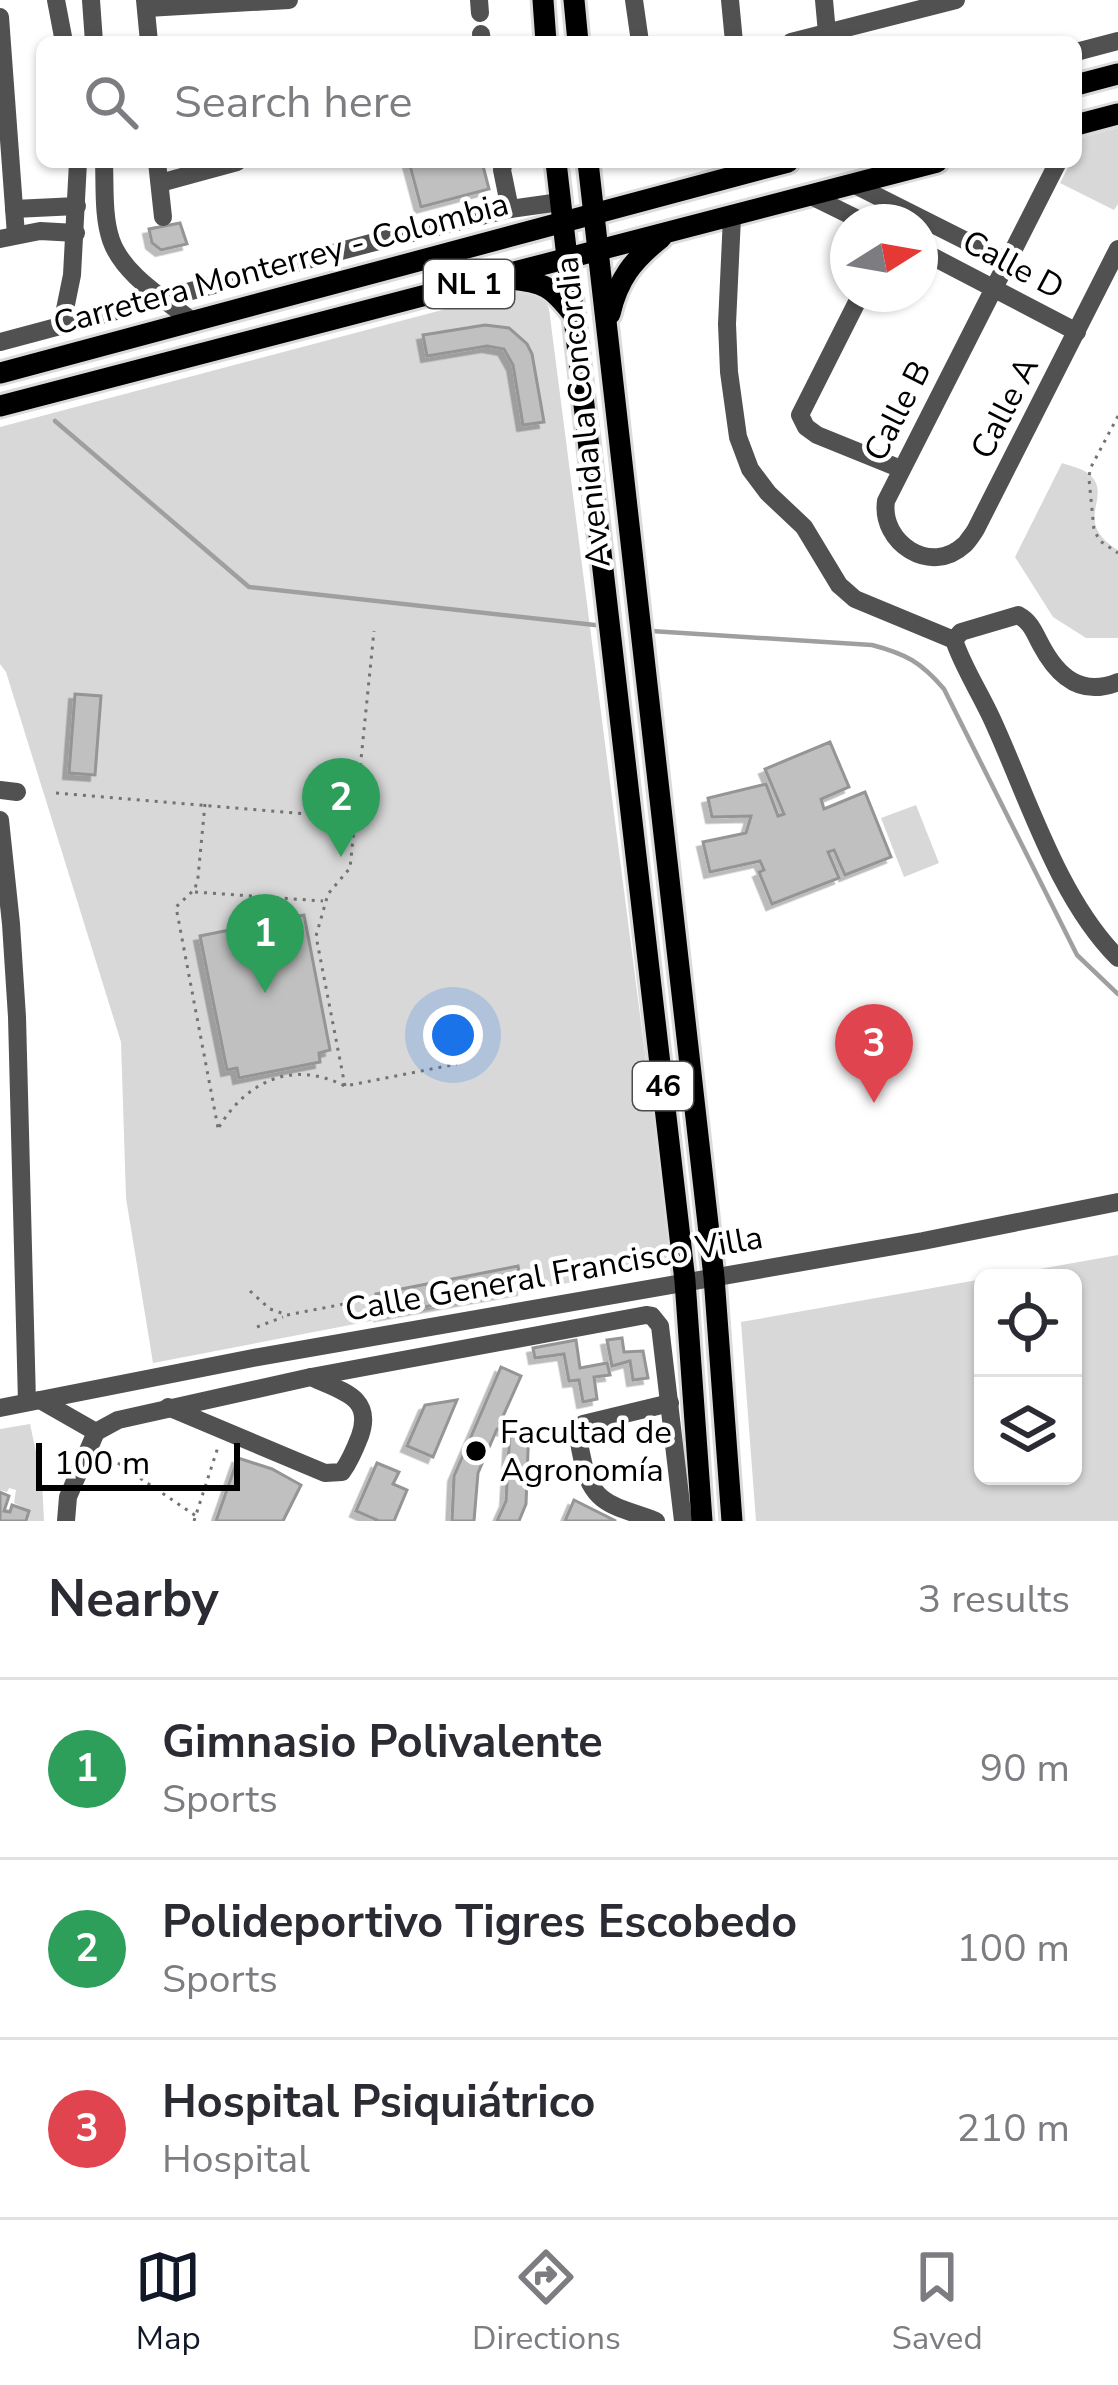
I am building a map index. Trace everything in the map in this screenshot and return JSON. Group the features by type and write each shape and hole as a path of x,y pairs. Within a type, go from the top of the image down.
{"main road":[{"path":"543,0 546,36"},
{"path":"574,0 578,36"},
{"path":"1082,83 1118,74"},
{"path":"1082,123 1118,114"},
{"name":"Avenida la Concordia","path":"557,168 685,1281"},
{"name":"Avenida la Concordia","path":"589,168 714,1277"},
{"name":"Carretera Monterrey - Colombia","path":"0,373 379,272 561,213 594,215 765,168"},
{"name":"Carretera Monterrey - Colombia","path":"0,406 915,168"},
{"path":"607,332 616,290 627,269 668,233"},
{"path":"491,278 541,284 553,290 574,315"},
{"name":"46","path":"714,1277 732,1521"},
{"name":"46","path":"685,1281 702,1521"}],"street":[{"path":"56,0 63,36"},
{"path":"91,0 94,36"},
{"path":"149,36 146,4 289,0"},
{"path":"634,0 639,36"},
{"path":"730,0 733,36"},
{"path":"824,0 827,33"},
{"path":"815,36 915,5 956,0"},
{"path":"0,16 14,209 8,237 40,231 76,233"},
{"path":"1082,50 1118,41"},
{"path":"62,324 76,233 78,168"},
{"path":"104,168 112,244 131,271 193,322"},
{"path":"158,168 163,217"},
{"path":"160,183 215,168"},
{"path":"502,168 510,209"},
{"name":"Calle B","path":"915,552 892,535 884,513 886,501 1055,168"},
{"path":"853,184 1008,262"},
{"path":"811,196 830,205"},
{"path":"14,209 77,206"},
{"path":"0,342 510,209 561,213"},
{"path":"732,217 729,372 738,437 750,469 804,527 838,585 855,599 954,640 1047,846 1078,904 1118,958"},
{"path":"371,243 379,272"},
{"name":"Calle A","path":"915,552 950,554 976,530 1118,249"},
{"name":"Calle D","path":"938,259 1077,332"},
{"path":"852,312 800,415 817,435 901,469"},
{"path":"954,640 961,632 1018,615 1074,684 1092,689 1118,682"},
{"path":"0,820 9,902 8,1017 34,1401 99,1442"},
{"name":"Calle General Francisco Villa","path":"0,1408 1118,1202"},
{"path":"0,1248 23,1247"},
{"path":"66,1521 68,1497 99,1442 118,1420 311,1377 652,1316 660,1326 683,1521"},
{"path":"167,1407 325,1473 342,1472 358,1442 363,1411 353,1397 311,1377"},
{"path":"656,1521 598,1497 586,1481 578,1435 583,1424 670,1403"}],"path":[{"path":"1118,416 1089,479 1094,530 1100,541 1118,553"},
{"path":"345,1086 316,944 317,925 337,881 350,868 374,631"},
{"path":"56,793 356,818"},
{"path":"205,804 198,877 193,892 176,907 218,1129 236,1103 265,1082 306,1074 345,1086 457,1064"},
{"path":"193,892 325,902"},
{"path":"250,1292 270,1310 287,1315"},
{"path":"257,1327 287,1315 370,1299"},
{"path":"99,1442 195,1518 221,1440"}],"shaded area":[{"path":"1118,128 1118,204 1114,210 1060,183 1068,168 1082,168 1083,137"},
{"path":"521,289 544,298 549,309 672,1263 153,1363 126,1198 121,1042 0,664 0,427"},
{"path":"1062,463 1086,472 1096,483 1097,529 1118,550 1118,638 1086,638 1053,617 1015,557"},
{"path":"916,805 939,863 904,877 881,818"},
{"path":"1118,1255 1118,1521 756,1521 741,1322 974,1281 974,1485 1082,1485 1082,1269 1039,1269"},
{"path":"30,1424 42,1480 44,1521 28,1521 30,1511 14,1503 16,1490 0,1490 0,1429"}],"building":[{"path":"411,168 484,168 489,189 421,207"},
{"path":"180,223 187,244 161,250 152,243 149,229"},
{"path":"485,325 509,328 527,344 544,422 523,425 513,365 504,349 487,346 427,356 423,335"},
{"path":"75,694 101,696 95,775 69,773"},
{"path":"830,742 849,787 821,799 824,809 865,792 891,857 845,875 834,850 828,852 839,878 772,904 759,872 764,870 760,861 710,872 703,842 746,833 751,816 712,817 708,798 766,784 778,816 784,814 765,769"},
{"path":"304,915 330,1050 319,1053 320,1062 239,1078 237,1068 227,1070 200,936"},
{"path":"518,1266 522,1289 380,1315 376,1294"},
{"path":"622,1338 624,1352 643,1351 648,1378 633,1380 630,1361 612,1366 607,1340"},
{"path":"576,1340 580,1368 607,1363 610,1375 594,1377 597,1399 583,1402 579,1380 569,1381 564,1354 535,1358 533,1348"},
{"name":"Facultad de Agronomía","path":"501,1367 521,1376 500,1423 529,1425 526,1504 519,1521 497,1521 506,1501 510,1430 497,1429 478,1473 474,1521 452,1521 454,1476"},
{"path":"457,1400 433,1457 407,1446 425,1405"},
{"path":"238,1458 301,1485 283,1521 216,1521"},
{"path":"377,1463 399,1472 393,1484 407,1490 394,1521 374,1521 356,1511"},
{"path":"0,1492 9,1496 4,1511 10,1512 12,1505 29,1511 26,1521 0,1521"},
{"path":"574,1500 616,1521 565,1521"}],"waterway":[{"path":"55,421 249,587 604,626"},
{"path":"651,631 872,645 920,666 944,689 1077,955 1118,994"}],"place":[{"name":"Polideportivo Tigres Escobedo","path":"341,857"},
{"name":"Gimnasio Polivalente","path":"265,993"},
{"name":"Hospital Psiquiátrico","path":"874,1103"},
{"name":"Facultad de Agronomía","path":"476,1451"}]}
